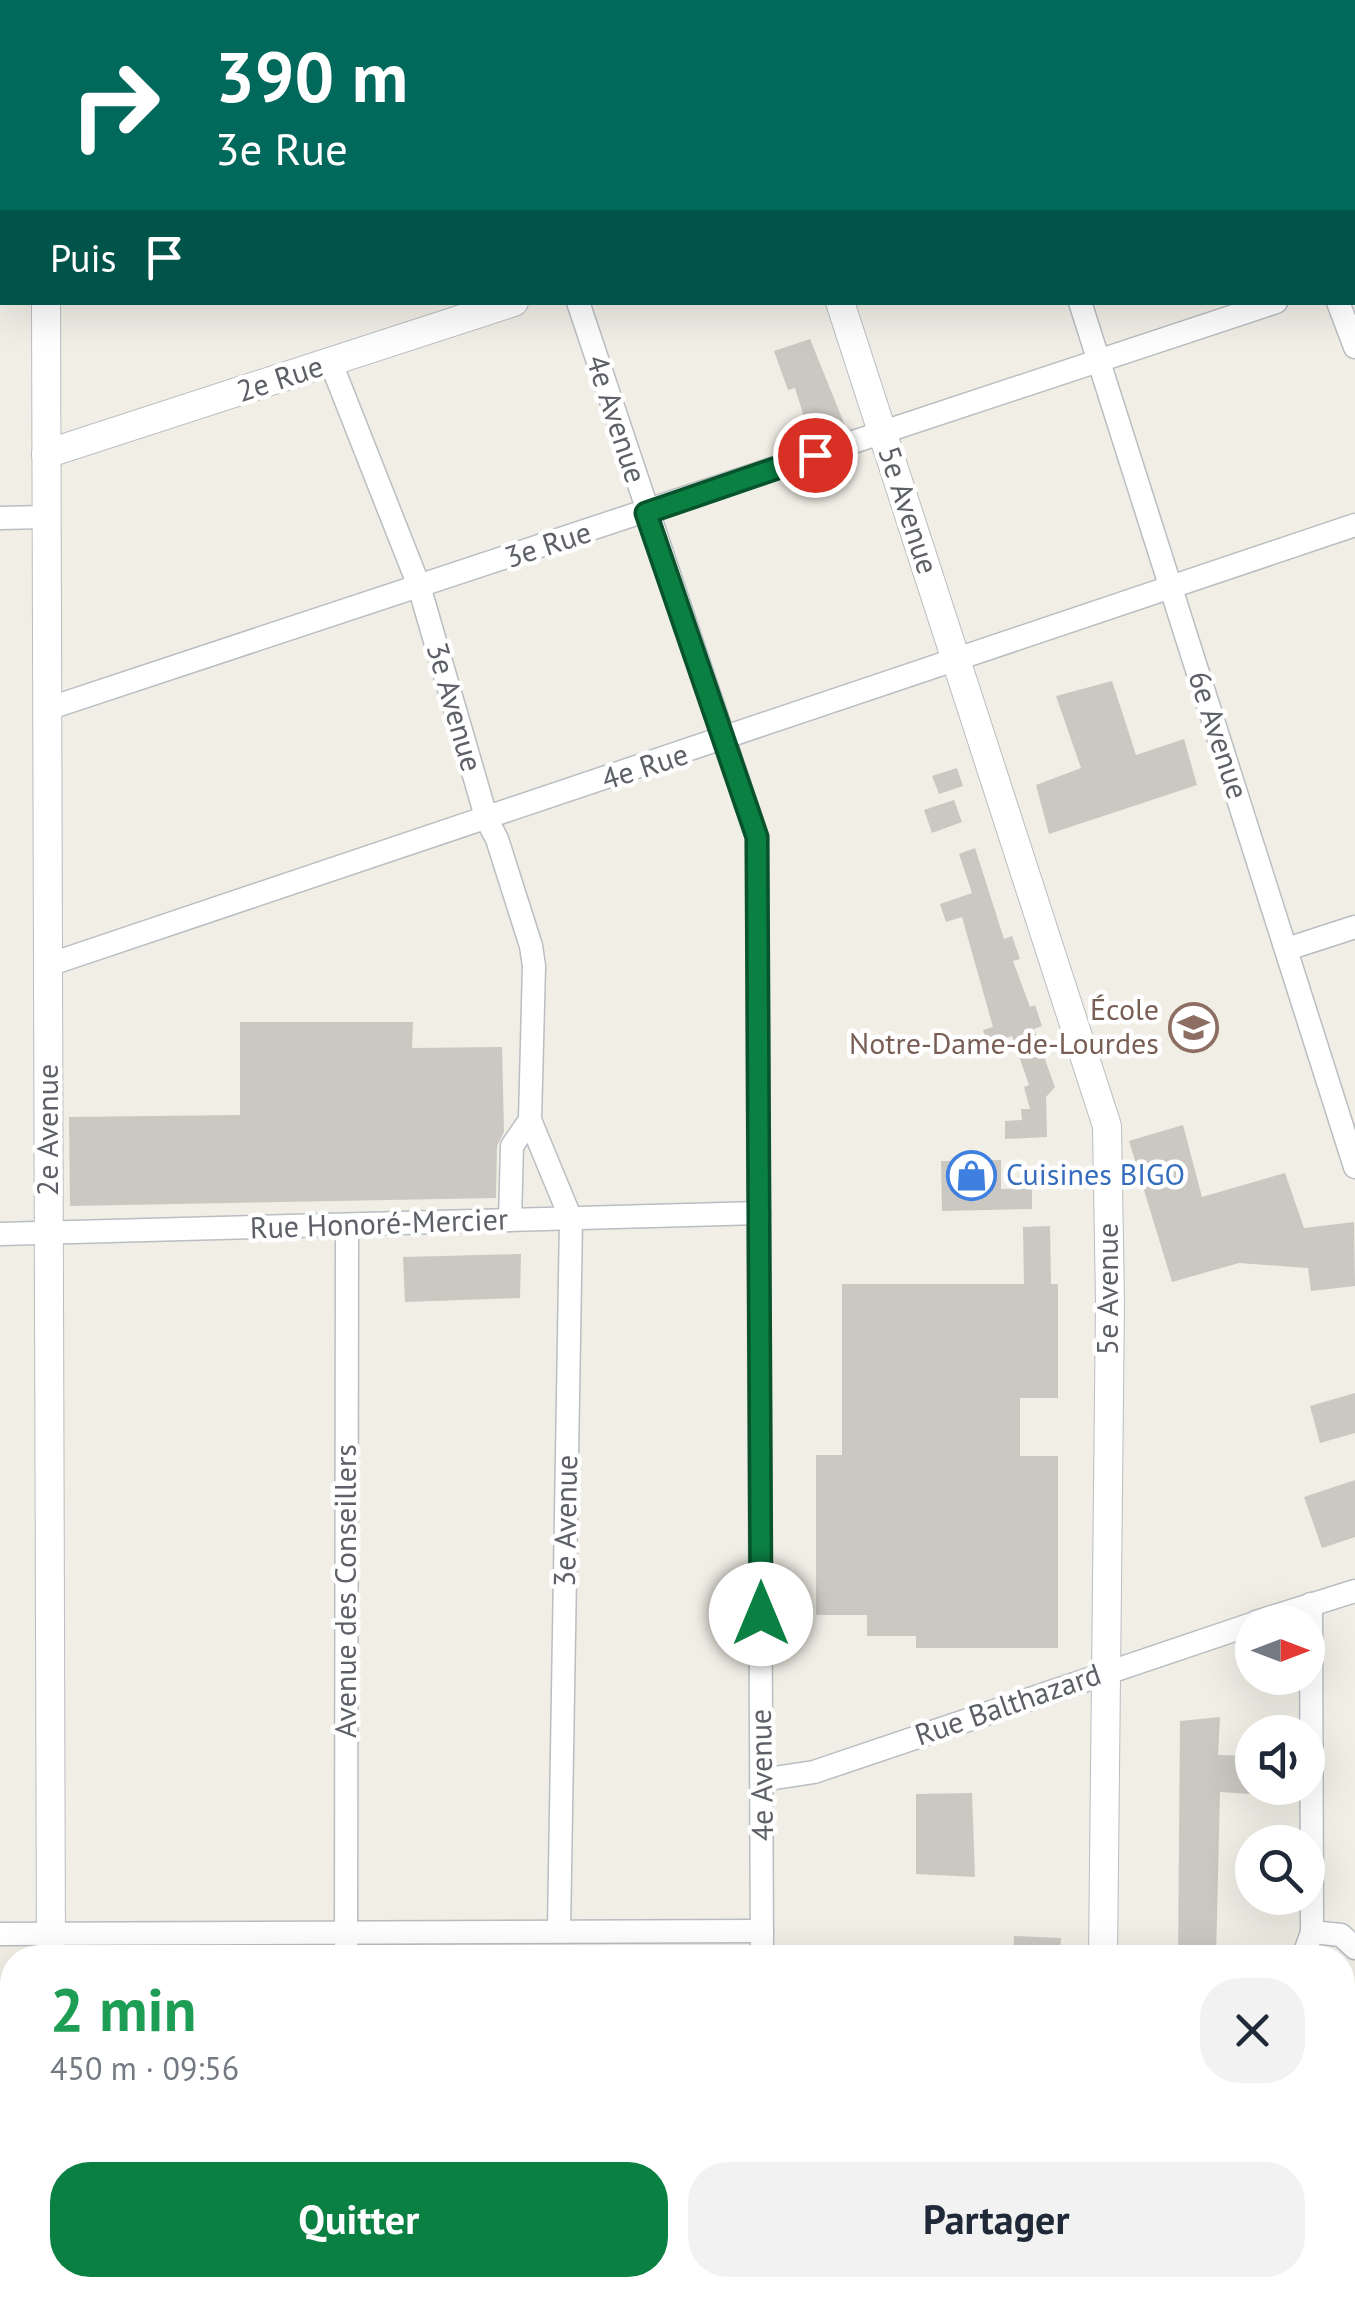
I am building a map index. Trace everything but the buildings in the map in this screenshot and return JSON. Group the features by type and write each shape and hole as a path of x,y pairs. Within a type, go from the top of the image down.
{"street":[{"name":"2e Avenue","path":"46,305 51,1945"},
{"name":"2e Rue","path":"46,454 505,305"},
{"name":"4e Avenue","path":"579,305 757,837 762,1945"},
{"name":"5e Avenue","path":"841,305 1103,1104 1110,1302 1103,1945"},
{"name":"6e Avenue","path":"1081,305 1355,1168"},
{"name":"3e Rue","path":"47,709 1267,305"},
{"path":"1339,305 1355,347"},
{"name":"3e Avenue","path":"331,363 418,586 487,820 514,887 534,966 530,1120 571,1218 559,1930"},
{"path":"0,518 46,518"},
{"name":"4e Rue","path":"48,966 725,741 1355,525"},
{"path":"1287,949 1355,927"},
{"name":"3e Avenue","path":"510,1220 512,1146 530,1120"},
{"name":"Rue Honoré-Mercier","path":"0,1234 759,1213"},
{"name":"Avenue des Conseillers","path":"346,1225 346,1945"},
{"name":"Rue Balthazard","path":"1309,1605 1355,1591"},
{"path":"1308,1945 1312,1932 1312,1604"},
{"name":"Rue Balthazard","path":"762,1780 814,1772 1235,1629"},
{"path":"0,1934 51,1945 345,1930 762,1931"},
{"path":"1312,1932 1341,1935 1352,1945"}],"place":[{"name":"École Notre-Dame-de-Lourdes","path":"1194,1027"},
{"name":"Cuisines BIGO","path":"971,1175"}],"route":[{"path":"761,1614 757,837 646,513 815,455"}]}
